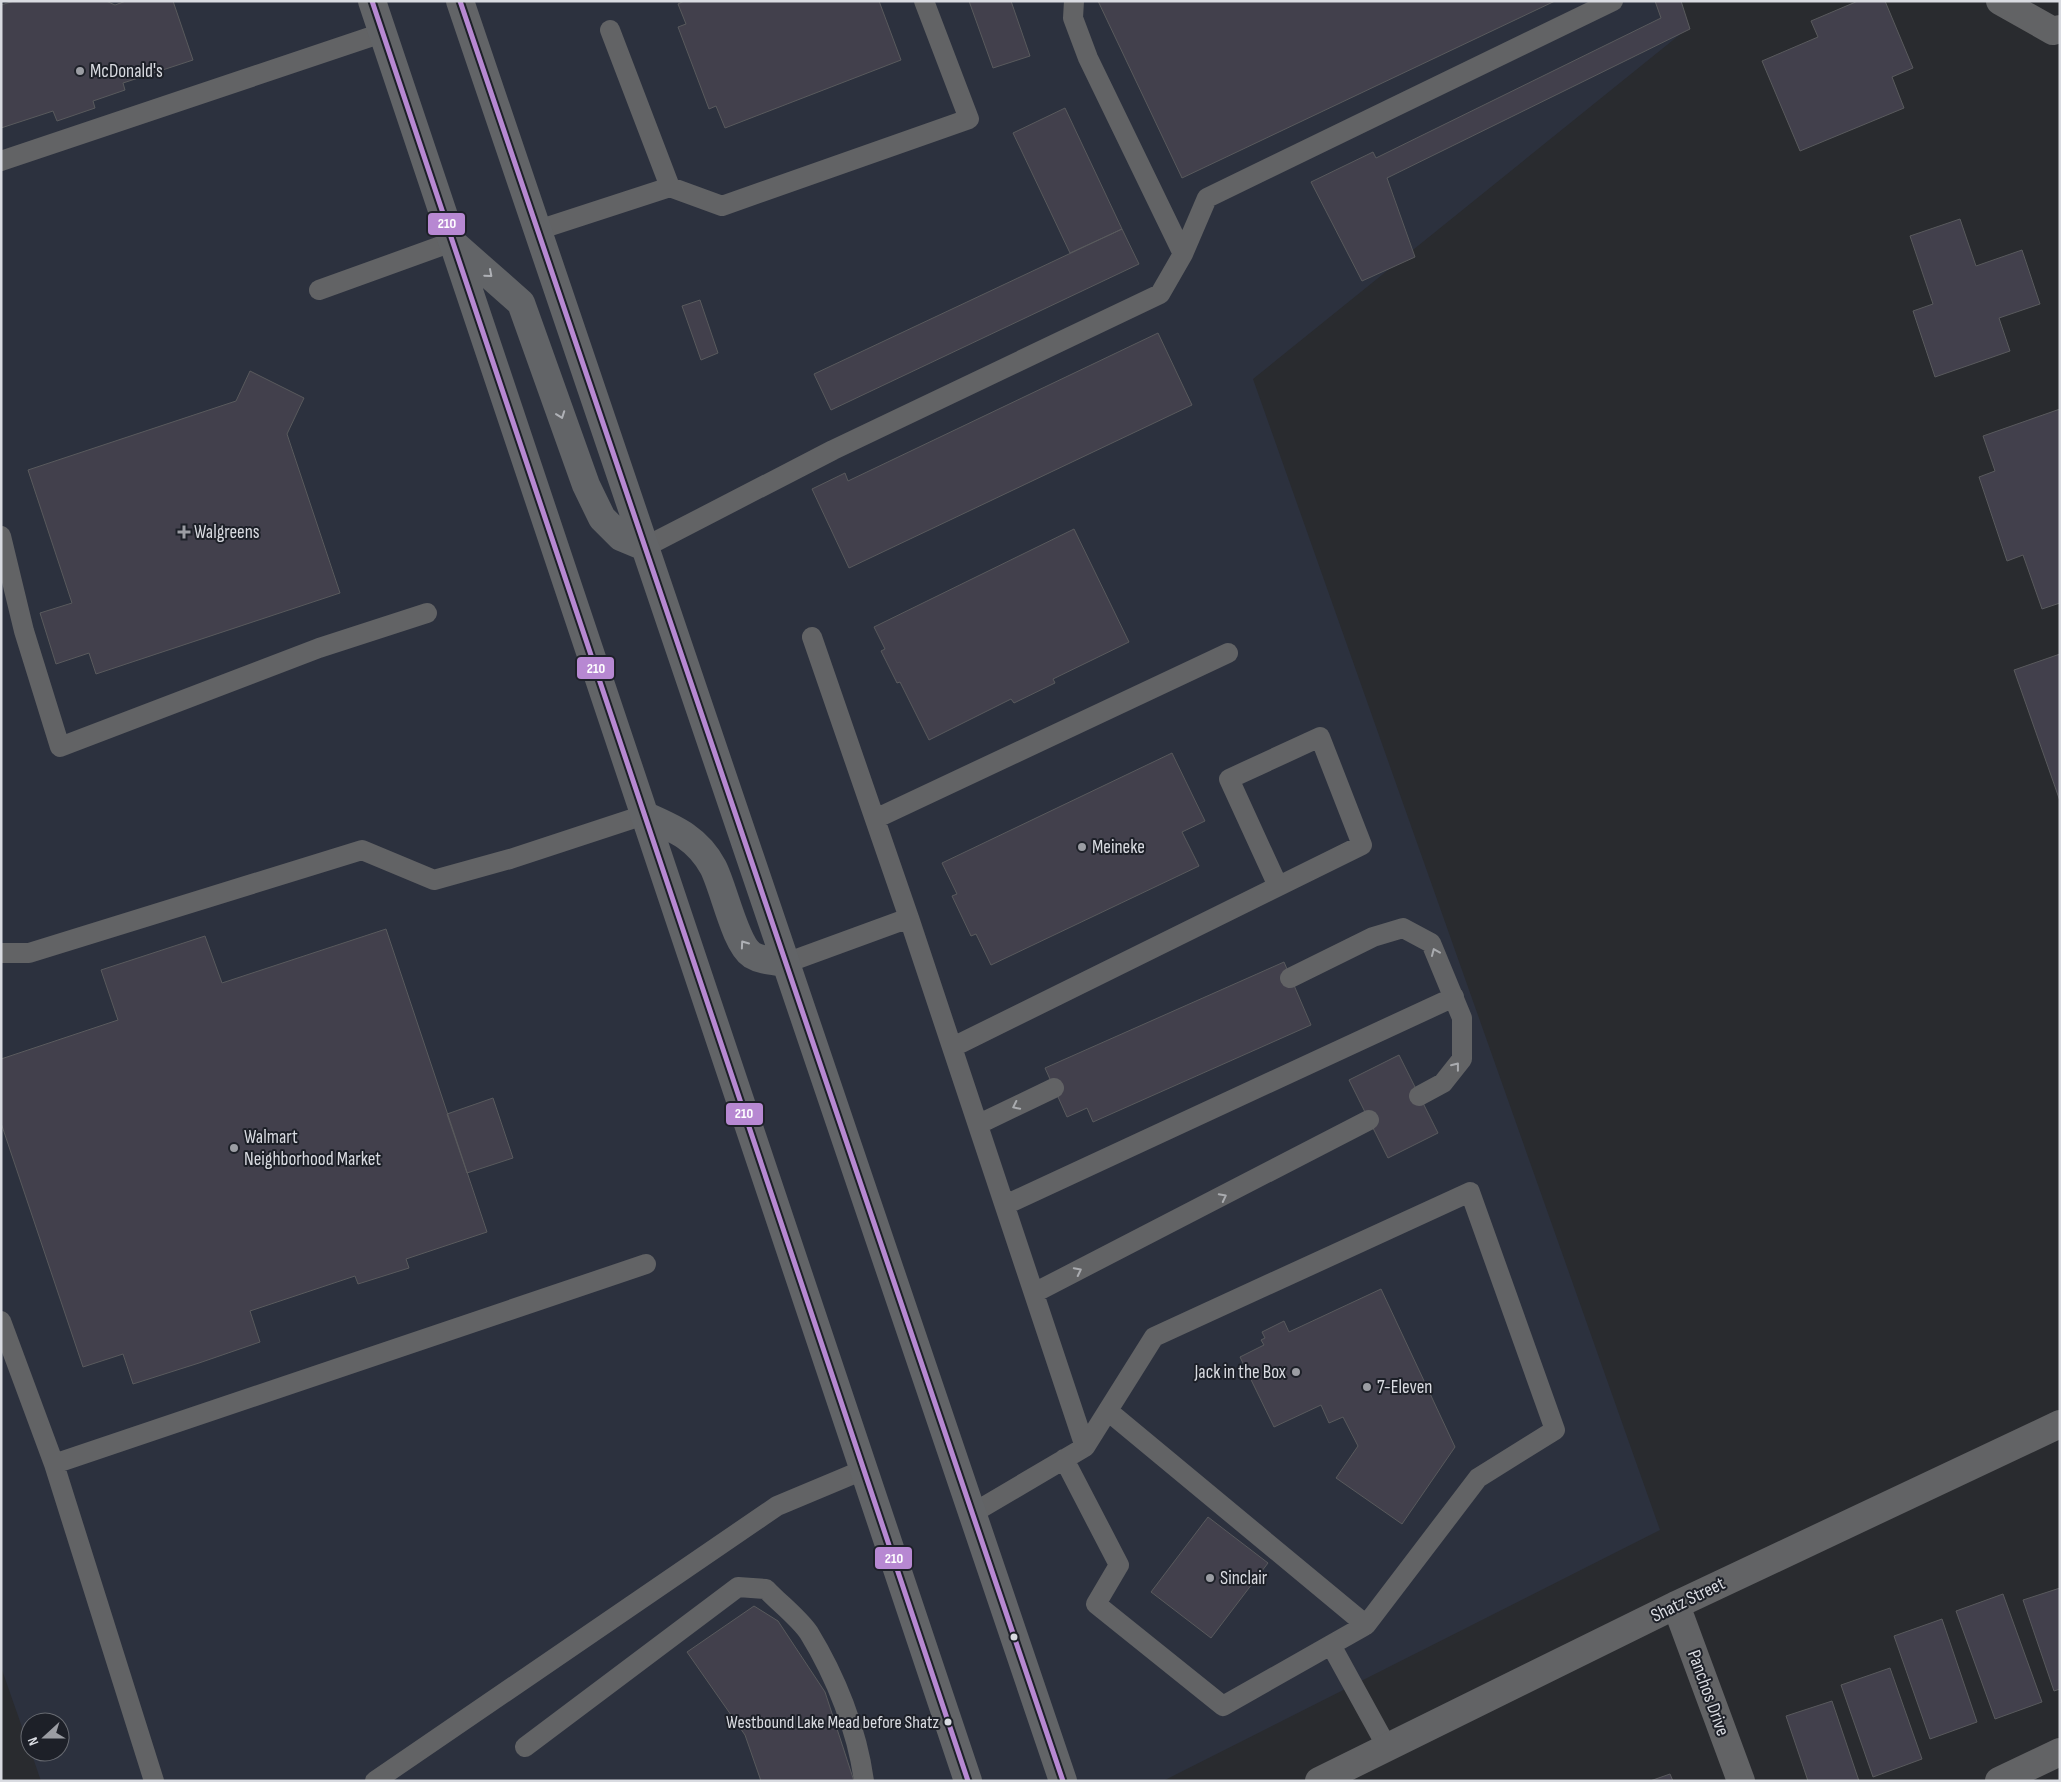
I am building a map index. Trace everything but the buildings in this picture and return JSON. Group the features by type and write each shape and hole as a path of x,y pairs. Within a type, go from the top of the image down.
{"main road":[{"path":"372,1 968,1781"},
{"path":"460,1 1063,1781"},
{"path":"452,242 522,303 586,485 602,518 621,537 645,547"},
{"path":"644,815 688,835 713,866 740,941 751,954 766,961 786,963"}],"street":[{"path":"2000,1 2053,31 2060,29"},
{"name":"Shatz Street","path":"1319,1781 1676,1605 2060,1424"},
{"name":"Panchos Drive","path":"1676,1605 1741,1781"},
{"path":"1999,1781 2060,1752"}],"lane":[{"path":"538,230 670,187 722,206 969,119 924,1"},
{"path":"1074,1 1073,18 1088,58 1183,254"},
{"path":"645,547 833,450 1160,294 1183,254 1207,198 1613,1"},
{"path":"610,30 670,187"},
{"path":"1,162 382,33"},
{"path":"318,290 452,242"},
{"path":"1,536 24,631 60,747 319,648 427,613"},
{"path":"812,637 953,1047 1086,1447"},
{"path":"875,819 1228,653"},
{"path":"953,1047 1362,845 1320,736 1229,779 1278,886"},
{"path":"1,953 29,953 362,850 434,880 644,815"},
{"path":"786,963 909,918"},
{"path":"1290,978 1374,937 1403,928 1431,944 1462,1018 1462,1059 1443,1083 1419,1096"},
{"path":"1005,1205 1454,997"},
{"path":"979,1124 1054,1088"},
{"path":"1034,1293 1369,1120"},
{"path":"973,1513 1064,1459 1086,1447 1154,1337 1470,1192 1555,1430 1478,1478 1366,1625 1224,1706 1096,1604 1119,1565 1064,1459"},
{"path":"54,1464 646,1264"},
{"path":"1,1321 54,1464 154,1781"},
{"path":"1108,1411 1366,1625"},
{"path":"375,1781 777,1506 863,1470"},
{"path":"525,1748 738,1587 766,1589 808,1632 840,1694 862,1765 864,1781"},
{"path":"1331,1645 1388,1747"}],"shaded area":[{"path":"1,1 1679,1 1688,28 1253,379 1660,1530 1163,1781 41,1781 34,1762 70,1762 70,1712 20,1712 20,1721 1,1667"}],"transit line":[{"name":"210","path":"372,1 968,1781"},
{"name":"210","path":"460,1 1063,1781"}],"place":[{"name":"McDonald's","path":"80,71"},
{"name":"Walgreens","path":"184,532"},
{"name":"Meineke","path":"1082,847"},
{"name":"Walmart Neighborhood Market","path":"234,1148"},
{"name":"Jack in the Box","path":"1296,1372"},
{"name":"7-Eleven","path":"1367,1387"},
{"name":"Sinclair","path":"1210,1578"},
{"name":"Westbound Lake Mead before Shatz","path":"948,1722"}]}
